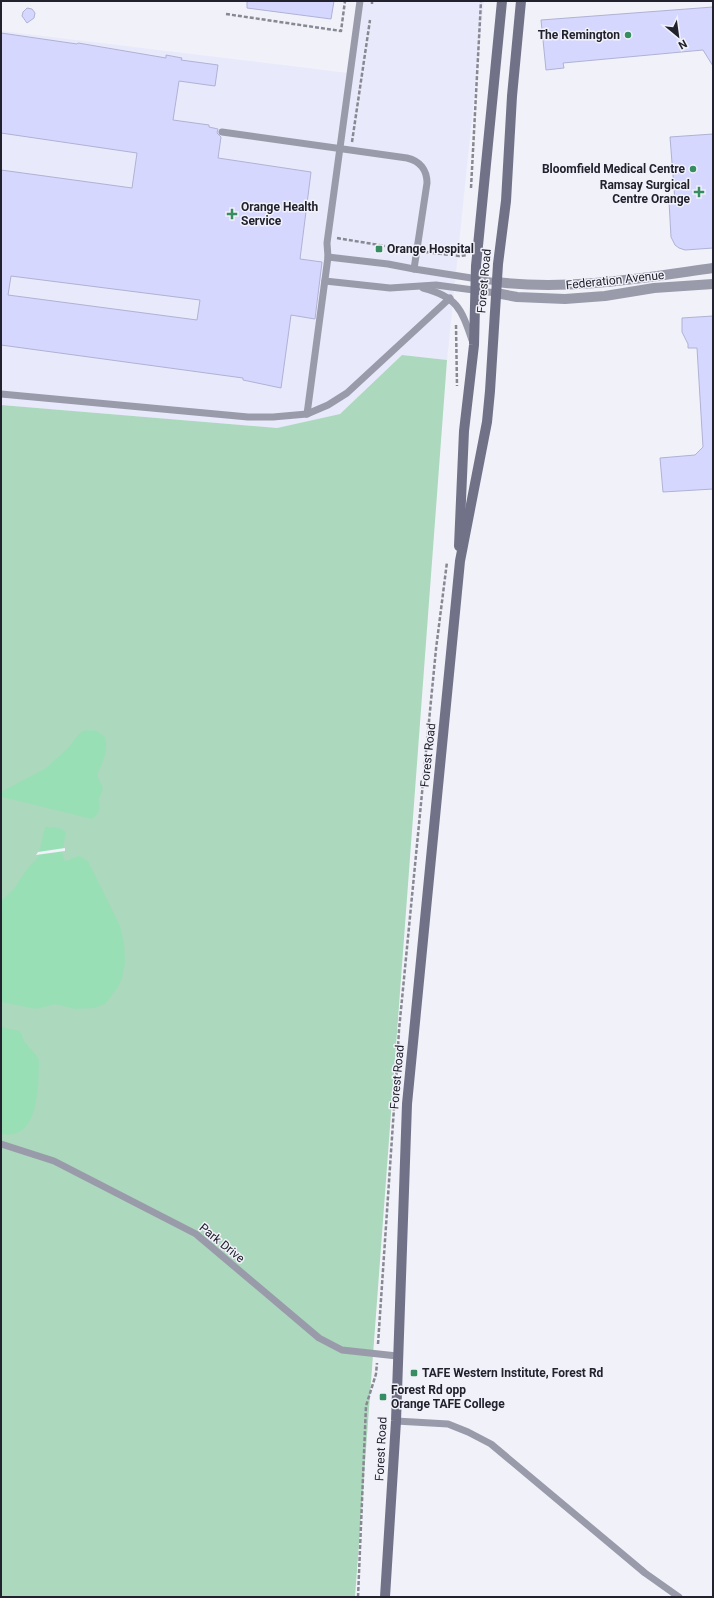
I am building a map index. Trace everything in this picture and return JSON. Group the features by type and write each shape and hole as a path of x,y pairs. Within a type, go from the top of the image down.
{"main road":[{"name":"Forest Road","path":"460,562 458,540 464,431 474,345 477,258 502,1"},
{"name":"Forest Road","path":"385,1597 396,1421 397,1356 407,1104 460,562 487,422 496,293 506,201 512,96 520,1"}],"street":[{"name":"Federation Avenue","path":"497,282 541,286 562,285 604,282 713,268"},
{"name":"Federation Avenue","path":"496,293 517,297 566,299 605,296 654,288 713,284"}],"lane":[{"path":"307,414 328,257 327,243 339,148 360,1"},
{"path":"222,132 407,158 419,163 424,170 427,183 414,269"},
{"path":"328,257 388,264 476,280 497,282"},
{"path":"325,281 390,288 436,285 496,293"},
{"path":"419,287 432,290 450,298 464,318 474,345"},
{"path":"1,394 248,417 273,417 307,414 328,405 347,393 450,298"},
{"name":"Park Drive","path":"1,1144 54,1161 196,1234 319,1338 342,1350 397,1356"},
{"path":"396,1421 448,1424 491,1444 645,1573 679,1597"}],"path":[{"path":"226,14 341,31 346,1"},
{"path":"471,196 481,1"},
{"path":"352,143 370,20"},
{"path":"337,232 336,236 338,239 385,246"},
{"path":"394,247 410,249"},
{"path":"464,277 468,248"},
{"path":"424,251 459,256 467,255"},
{"path":"456,306 449,312 456,317 457,392"},
{"path":"358,1597 366,1406 376,1374 378,1354 399,1030 436,649 448,554"}],"shaded area":[{"name":"Orange Health Service","path":"362,1 484,1 447,360 402,355 340,414 277,428 1,405 1,31 348,73"},
{"path":"402,355 447,360 355,1597 1,1597 1,405 277,428 340,414"},
{"path":"82,731 97,731 105,737 106,742 104,756 97,775 103,789 99,798 99,812 92,819 2,797 1,792 46,768 69,747"},
{"path":"45,827 59,828 66,832 62,853 65,861 79,856 88,861 120,926 124,943 125,962 122,978 118,987 105,1004 94,1008 74,1009 56,1004 36,1009 1,1002 1,901 14,889 27,869 38,857"},
{"path":"1,1027 20,1031 24,1041 38,1058 39,1063 37,1098 34,1110 23,1129 14,1134 1,1134"}],"pier":[{"path":"65,848 65,851 36,855 38,852"}],"building":[{"path":"247,1 334,1 331,19 247,8"},
{"name":"The Remington","path":"713,7 713,66 703,50 563,63 564,68 546,70 541,20"},
{"path":"27,8 32,9 35,13 34,18 27,23 22,16 23,12"},
{"path":"1,33 78,43 166,58 166,55 182,58 181,60 218,65 215,86 179,81 173,120 209,125 209,127 218,129 217,133 221,137 218,158 311,172 300,259 322,262 315,319 291,315 281,388 243,380 243,378 1,345 1,170 132,188 137,153 1,133","holes":["11,276 200,300 197,320 8,295"]},
{"name":"Bloomfield Medical Centre","path":"713,134 713,248 685,250 675,245 671,237 669,201 675,201 670,137"},
{"path":"713,316 713,489 663,492 660,458 695,455 703,447 697,348 688,348 688,344 682,332 682,318"}],"place":[{"name":"The Remington","path":"628,35"},
{"name":"Bloomfield Medical Centre","path":"693,169"},
{"name":"Ramsay Surgical Centre Orange","path":"699,192"},
{"name":"Orange Health Service","path":"232,214"},
{"name":"Orange Hospital","path":"379,249"},
{"name":"TAFE Western Institute, Forest Rd","path":"414,1373"},
{"name":"Forest Rd opp Orange TAFE College","path":"383,1397"}]}
